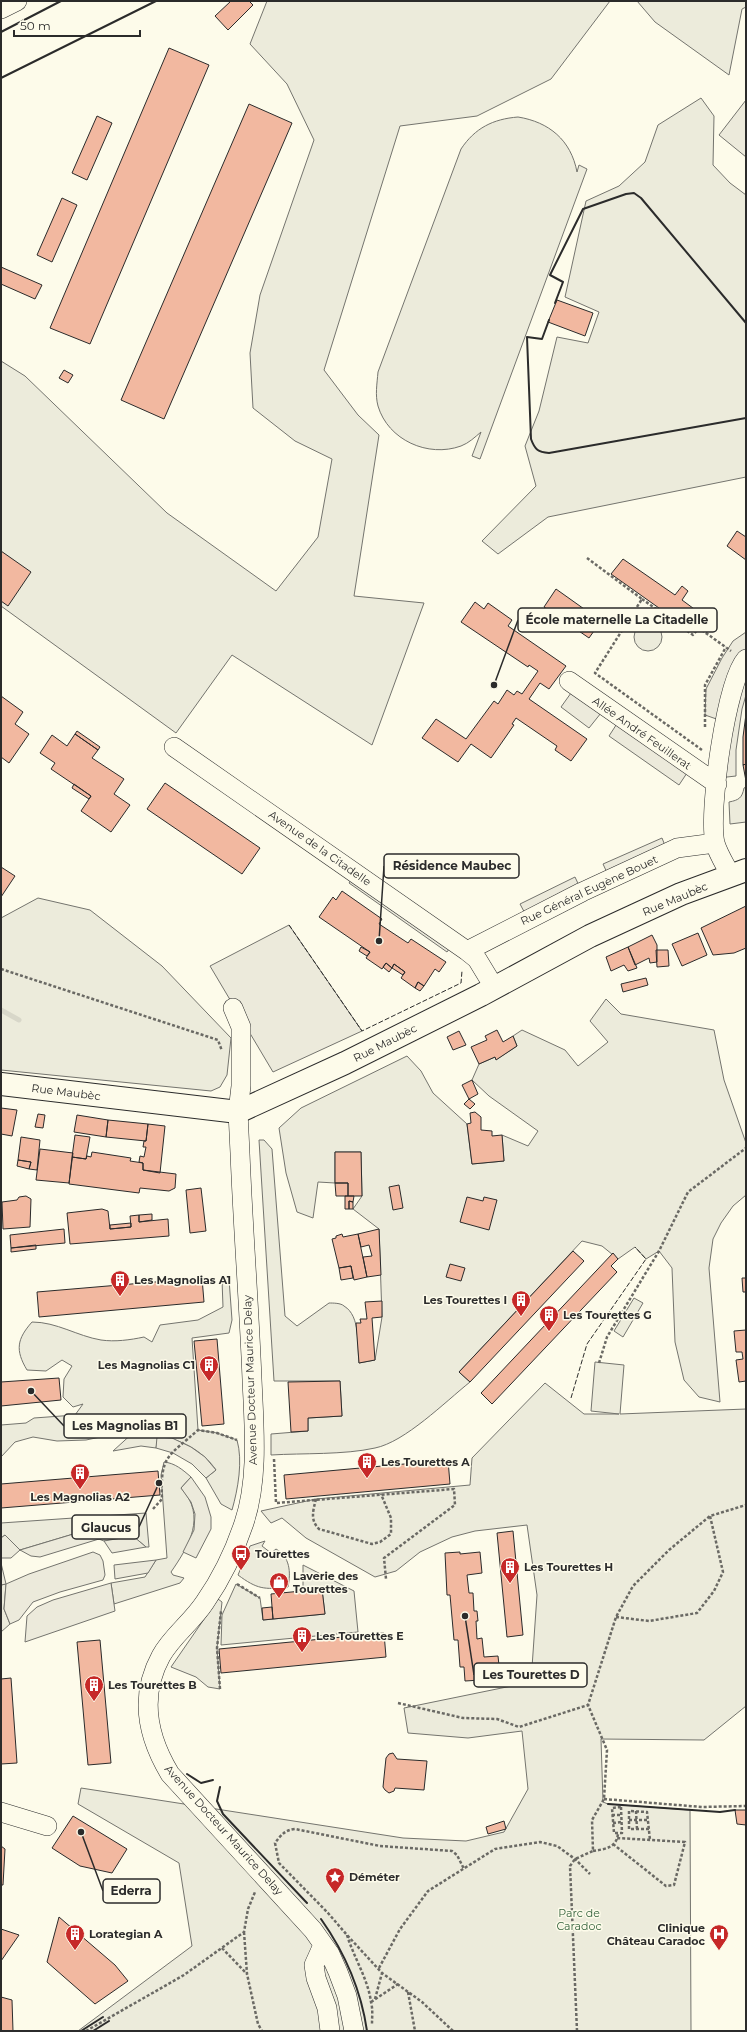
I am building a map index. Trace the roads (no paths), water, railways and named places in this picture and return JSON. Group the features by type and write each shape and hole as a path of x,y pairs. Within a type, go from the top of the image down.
{"main road":[{"name":"Rue Maubèc","path":"1,1084 238,1112 338,1067 590,936 681,894 738,873"}],"street":[{"path":"1,9 17,1"},
{"path":"738,873 715,843 714,806 726,714 740,666 745,660"},
{"name":"Allée André Feuillerat","path":"568,682 717,784"},
{"name":"Avenue de la Citadelle","path":"174,747 467,950 476,959 494,987"},
{"name":"Rue Général Eugène Bouet","path":"467,950 582,892 677,848 715,843"},
{"name":"Avenue Docteur Maurice Delay","path":"233,1008 241,1027 241,1086 238,1112 253,1406 254,1460 250,1498 244,1522 235,1544 207,1598 161,1656 152,1681 147,1702 148,1720 160,1758 170,1774 304,1919 323,1945 338,1972 347,1996 354,2031"},
{"path":"1,1812 48,1826"},
{"path":"323,1945 314,1965 316,1978 327,2008 330,2031"}],"waterway":[{"path":"1,1010 19,1020"}],"place":[{"name":"École maternelle La Citadelle","path":"494,685"},
{"name":"Résidence Maubec","path":"379,941"},
{"name":"Les Magnolias A1","path":"120,1297"},
{"name":"Les Tourettes I","path":"521,1317"},
{"name":"Les Tourettes G","path":"549,1332"},
{"name":"Les Magnolias C1","path":"209,1382"},
{"name":"Les Magnolias B1","path":"31,1391"},
{"name":"Les Tourettes A","path":"367,1479"},
{"name":"Glaucus","path":"159,1483"},
{"name":"Les Magnolias A2","path":"80,1490"},
{"name":"Tourettes","path":"241,1571"},
{"name":"Les Tourettes H","path":"510,1584"},
{"name":"Laverie des Tourettes","path":"279,1599"},
{"name":"Les Tourettes D","path":"465,1616"},
{"name":"Les Tourettes E","path":"302,1653"},
{"name":"Les Tourettes B","path":"94,1702"},
{"name":"Ederra","path":"81,1832"},
{"name":"Déméter","path":"335,1894"},
{"name":"Lorategian A","path":"75,1951"},
{"name":"Clinique Château Caradoc","path":"719,1951"}],"park label":[{"name":"Parc de Caradoc","path":"579,1919"}]}
